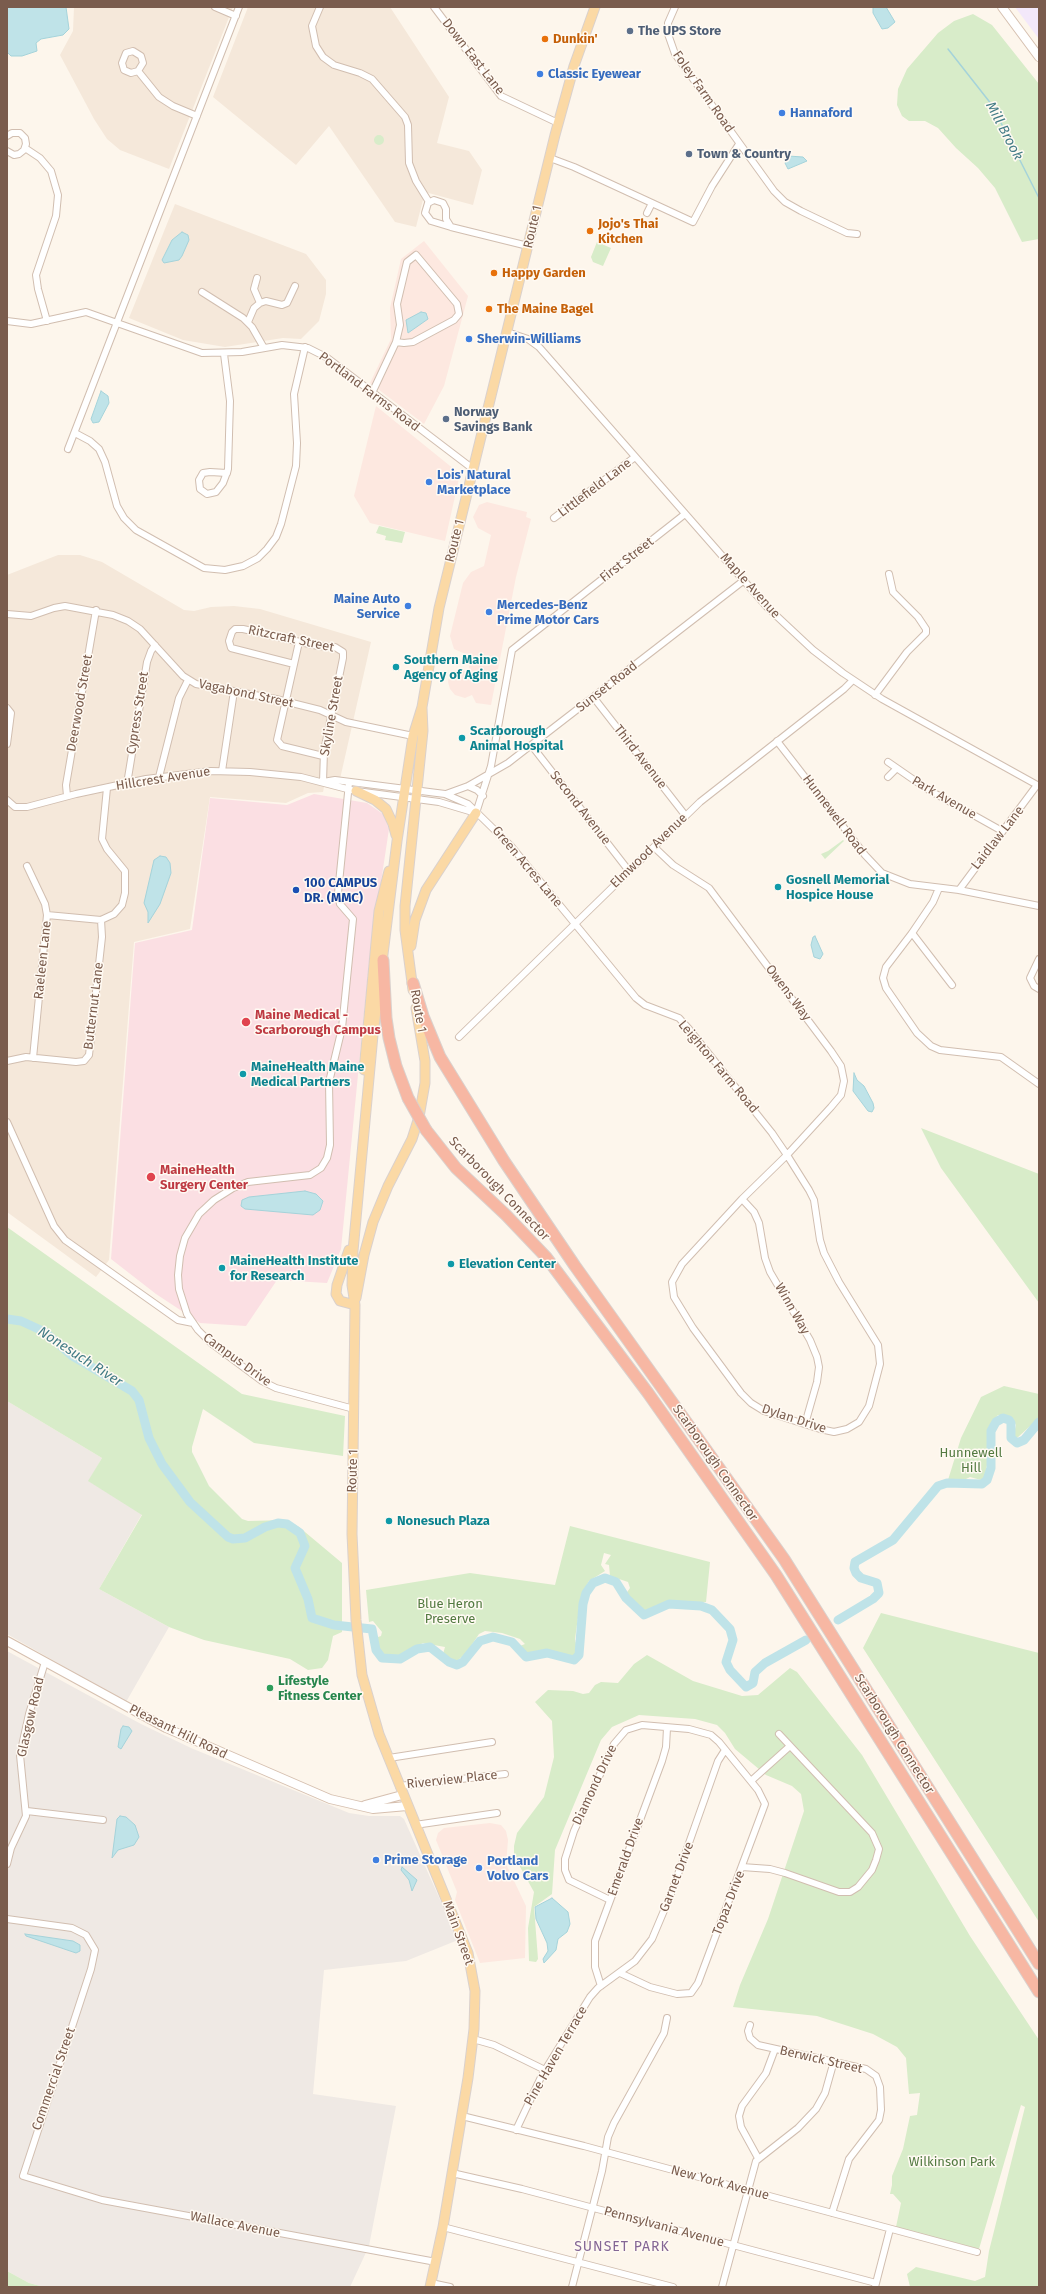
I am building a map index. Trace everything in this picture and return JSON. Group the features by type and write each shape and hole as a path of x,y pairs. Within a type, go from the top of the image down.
{"highway":[{"name":"Scarborough Connector","path":"383,960 386,1018 394,1061 408,1098 426,1130 456,1168 506,1215 546,1257 648,1392 776,1575 1039,1992"},
{"name":"Scarborough Connector","path":"413,983 429,1033 442,1061 504,1161 575,1266 784,1559 1039,1964"}],"main road":[{"name":"Route 1","path":"358,1638 352,1534 355,1305 352,1272 355,1224 373,1041 397,841 413,736 422,707 439,608 558,123 574,66 595,7"},
{"name":"Route 1","path":"355,1305 364,1255 373,1222 388,1186 412,1139 424,1094 425,1054 409,966 405,906 415,794 423,730 422,707"},
{"path":"351,788 372,798 386,810 393,824 397,841"},
{"path":"409,966 412,932 421,901 435,874 476,813"},
{"path":"365,1125 365,1050 378,918 384,887 395,856"},
{"path":"355,1224 346,1262 336,1290 337,1298 340,1301 355,1305"},
{"name":"Main Street","path":"358,1638 365,1687 388,1758 459,1930 470,1962 475,2000 474,2039 443,2227 431,2285"}],"street":[{"path":"215,7 236,16"},
{"path":"68,449 239,7"},
{"path":"320,7 315,15 312,29 313,39 317,49 323,57 334,65 360,72 372,79 405,117 408,125 409,163 416,181 430,202"},
{"name":"Down East Lane","path":"434,7 501,96 558,123"},
{"name":"Foley Farm Road","path":"675,7 668,30 672,48 739,144 774,191 785,202 847,233 857,234"},
{"path":"1002,7 1039,57"},
{"path":"138,71 154,92 166,102 197,116"},
{"path":"7,136 12,132 21,134 26,140 26,148"},
{"path":"550,158 574,167 693,222 712,186 739,144"},
{"path":"7,151 18,154 26,148"},
{"path":"26,148 38,156 51,170 58,195 57,213 36,275 38,289 47,321"},
{"path":"451,227 446,219 444,204 438,200 430,202 425,210 427,218 433,222 451,227 528,246"},
{"path":"647,212 652,203"},
{"path":"372,393 396,342 400,325 397,305 405,270 409,259 418,255 456,304 459,314 454,320 413,342 407,344 396,342"},
{"path":"257,278 254,289 260,303"},
{"path":"248,322 254,308 260,303 266,301 284,304 290,299 295,286"},
{"path":"202,292 248,322 264,348"},
{"name":"Portland Farms Road","path":"7,321 27,325 84,312 97,314 189,350 207,354 224,354 287,345 305,347 326,357 473,469"},
{"name":"Maple Avenue","path":"507,332 528,339 539,347 743,581 796,635 853,680 875,694 1038,786"},
{"path":"75,433 90,441 99,449 105,462 117,506 124,518 136,530 204,568 225,570 243,566 258,558 268,549 276,537 281,524 296,466 294,394 305,347"},
{"path":"224,354 230,401 227,473 222,486 214,493 206,493 200,489 199,480 204,473 227,473"},
{"name":"Littlefield Lane","path":"554,518 635,457"},
{"name":"First Street","path":"476,813 489,776 512,650 685,514"},
{"path":"875,694 907,652 926,633 926,629 918,617 892,592 889,574"},
{"name":"Sunset Road","path":"444,794 468,786 489,776 532,746 743,581"},
{"name":"Vagabond Street","path":"7,614 31,616 60,607 96,610 128,621 140,630 188,680 201,686 234,691 320,710 332,717 346,722 413,736"},
{"name":"Deerwood Street","path":"67,796 66,785 96,610"},
{"name":"Ritzcraft Street","path":"294,664 231,648 230,634 237,628 299,642 335,647 343,652"},
{"path":"299,642 277,736 278,743 285,747 324,756"},
{"name":"Cypress Street","path":"127,784 147,662 149,654 155,645"},
{"name":"Skyline Street","path":"323,782 324,756 343,652"},
{"path":"159,777 179,698 188,680"},
{"name":"Elmwood Avenue","path":"459,1037 707,795 853,680"},
{"path":"222,771 234,691"},
{"name":"Third Avenue","path":"594,698 685,815"},
{"path":"7,708 12,713 7,744"},
{"name":"Hunnewell Road","path":"777,741 877,869 907,883 959,890 1039,906"},
{"name":"Second Avenue","path":"532,746 629,870"},
{"name":"Park Avenue","path":"888,762 896,770 1002,831"},
{"path":"888,777 896,770"},
{"name":"Hillcrest Avenue","path":"7,800 16,807 27,808 67,796 159,777 222,771 301,777 323,782 335,780 351,788 404,793"},
{"path":"468,786 477,790 483,796"},
{"name":"Laidlaw Lane","path":"959,890 1002,831 1038,786"},
{"path":"47,915 101,920 114,914 122,906 126,885 124,868 107,849 102,839 107,788"},
{"name":"Hillcrest Avenue","path":"351,788 404,793"},
{"name":"Campus Drive","path":"351,788 338,896 340,904 352,916 353,922 342,1028 329,1082 329,1152 321,1168 310,1175 240,1185 214,1200 199,1214 185,1238 179,1266 178,1282 181,1296 193,1324 211,1343 269,1385 354,1409"},
{"name":"Green Acres Lane","path":"404,793 444,794 463,801 511,846 574,924"},
{"name":"Green Acres Lane","path":"415,794 476,813"},
{"name":"Owens Way","path":"654,847 673,865 709,888 841,1066 844,1081 841,1095 787,1155"},
{"name":"Raeleen Lane","path":"27,866 45,904 47,915 33,1058"},
{"path":"939,888 933,902 889,963 883,978 886,988 917,1034 935,1049 1001,1057 1039,1084"},
{"name":"Butternut Lane","path":"7,1061 21,1057 76,1062 84,1061 89,1055 102,937 101,920"},
{"name":"Leighton Farm Road","path":"574,924 638,1000 644,1005 671,1014 683,1022 772,1133 787,1155"},
{"path":"912,933 952,985"},
{"path":"1039,958 1030,978 1032,983 1039,988"},
{"path":"7,1122 54,1226 64,1240 178,1320 187,1324 193,1324"},
{"name":"Dylan Drive","path":"787,1155 812,1195 820,1240 829,1265 874,1337 880,1354 879,1370 868,1406 859,1422 847,1429 834,1432 759,1409 741,1393 693,1328 677,1303 672,1292 672,1282 682,1264 742,1199 787,1155"},
{"name":"Winn Way","path":"742,1199 754,1212 759,1223 765,1258 770,1272 807,1335 817,1357 819,1367 817,1382 806,1424"},
{"name":"Pleasant Hill Road","path":"7,1642 184,1737 330,1799 383,1809 407,1806"},
{"name":"Glasgow Road","path":"7,1864 11,1848 25,1819 26,1811 20,1755 29,1714 45,1662"},
{"name":"Diamond Drive","path":"610,1900 569,1880 565,1870 565,1859 570,1840 619,1736 626,1730 638,1726 705,1732 716,1738 725,1750"},
{"name":"Emerald Drive","path":"601,1986 595,1967 593,1949 662,1761 666,1747 667,1728"},
{"path":"742,1867 770,1869 839,1892 850,1892 858,1887 872,1870 879,1849 872,1833 779,1734"},
{"path":"388,1758 492,1742"},
{"path":"751,1781 790,1746"},
{"name":"Topaz Drive","path":"620,1973 659,1990 684,1994 693,1991 698,1983 765,1804 751,1781 725,1750"},
{"name":"Garnet Drive","path":"601,1986 620,1973 642,1954 654,1934 671,1894 718,1761 725,1750"},
{"name":"Riverview Place","path":"401,1790 505,1774"},
{"name":"Pleasant Hill Road","path":"357,1805 371,1804 401,1790"},
{"path":"26,1811 103,1820"},
{"path":"415,1825 497,1813"},
{"name":"Commercial Street","path":"7,1919 60,1926 81,1932 89,1938 94,1947 92,1969 26,2160 23,2176 36,2181"},
{"name":"Pine Haven Terrace","path":"516,2130 545,2070 583,2006 601,1986"},
{"path":"572,2287 614,2123 664,2032 667,2018"},
{"name":"Berwick Street","path":"750,2025 748,2031 753,2043 856,2066 871,2072 880,2087 882,2099 879,2120 849,2159 832,2213"},
{"path":"474,2039 494,2045 545,2070"},
{"path":"758,2158 741,2127 739,2116 742,2106 766,2073 775,2049"},
{"path":"722,2287 747,2190 758,2158 798,2128 816,2109 825,2093 834,2061"},
{"name":"New York Avenue","path":"462,2116 606,2152 977,2252"},
{"name":"Pennsylvania Avenue","path":"452,2173 592,2207 875,2285"},
{"name":"Wallace Avenue","path":"36,2181 102,2200 436,2262"},
{"path":"443,2227 578,2262 652,2284 673,2287"},
{"path":"875,2285 890,2229"},
{"path":"431,2285 450,2287"}],"shaded area":[{"path":"74,7 233,7 169,169 120,150 107,139 94,119 60,55 73,31"},
{"path":"248,7 390,7 449,97 437,143 469,151 482,170 473,205 425,192 416,227 395,222 329,126 296,165 213,97"},
{"path":"1015,7 1039,7 1039,39"},
{"path":"175,204 306,254 326,280 326,294 319,321 301,339 283,338 225,347 183,340 129,318"},
{"path":"424,241 468,296 444,386 424,424 370,383 391,339 390,308 401,259"},
{"path":"376,406 460,474 445,541 370,523 354,496"},
{"path":"487,502 527,512 526,517 531,519 516,577 491,705 476,703 472,695 465,698 455,695 450,689 448,682 449,675 453,671 467,671 469,668 470,656 454,649 450,636 463,583 471,572 484,566 491,535 478,528 473,517 479,505"},
{"path":"58,555 80,555 102,562 184,610 194,611 211,607 234,606 260,609 371,642 340,779 326,777 323,792 308,793 286,803 210,797 190,929 134,942 109,1260 96,1277 7,1212 7,575"},
{"name":"Maine Medical - Scarborough Campus","path":"314,794 367,803 383,814 389,829 369,962 341,1249 327,1283 277,1280 246,1326 200,1323 156,1294 111,1259 135,943 192,930 210,798 287,805"},
{"path":"7,1401 102,1458 89,1481 142,1514 99,1589 169,1627 126,1702 7,1634"},
{"path":"7,1651 141,1724 191,1748 349,1813 369,1816 400,1816 404,1819 458,1940 406,1961 324,1970 313,2094 396,2106 369,2246 350,2287 44,2287 29,2283 7,2271"},
{"path":"490,1823 501,1825 506,1831 508,1840 506,1864 526,1906 525,1958 480,1963 455,1900 457,1892 436,1840 438,1833 444,1828"}],"green space":[{"path":"973,14 992,25 1039,84 1039,239 1022,242 995,188 978,168 956,148 938,128 925,121 909,121 902,116 897,105 898,89 907,69 938,33 954,21"},
{"path":"377,135 381,135 384,140 381,145 377,145 374,142 374,138"},
{"path":"597,242 611,248 603,266 593,262 591,257"},
{"path":"379,526 405,532 402,543 385,540 386,536 376,533"},
{"path":"843,840 844,841 825,859 821,854 828,851"},
{"path":"921,1128 1039,1174 1039,1303 941,1168"},
{"path":"7,1227 242,1394 345,1416 343,1456 254,1443 203,1409 192,1447 192,1452 209,1486 242,1519 248,1521 287,1520 299,1527 342,1563 342,1632 333,1636 328,1660 322,1668 308,1670 290,1659 204,1640 169,1627 99,1589 142,1515 88,1481 102,1458 7,1401"},
{"name":"Hunnewell Hill","path":"1004,1386 1039,1394 1039,1418 1017,1438 1013,1437 1016,1425 1011,1417 998,1415 989,1426 987,1441 988,1458 985,1478 981,1480 970,1477 960,1482 951,1482 948,1480 961,1438 981,1397"},
{"name":"Blue Heron Preserve","path":"570,1526 710,1562 706,1602 664,1602 646,1612 625,1595 630,1588 628,1582 610,1576 609,1565 605,1564 611,1555 604,1553 601,1565 605,1571 589,1581 581,1596 575,1639 577,1649 574,1656 568,1657 545,1650 534,1653 524,1652 520,1646 525,1644 520,1639 502,1633 485,1631 479,1634 467,1652 456,1662 443,1654 445,1647 423,1643 400,1656 383,1654 379,1652 375,1638 381,1636 382,1632 373,1621 369,1622 366,1590 470,1573 555,1585"},
{"path":"881,1613 1039,1653 1039,1922 863,1648"},
{"name":"Wilkinson Park","path":"647,1655 693,1681 742,1696 758,1695 790,1668 797,1672 862,1755 970,1936 1039,2040 1039,2287 910,2287 907,2274 916,2267 975,2281 985,2277 989,2251 1025,2107 1021,2105 979,2249 896,2227 901,2203 893,2194 890,2194 892,2176 903,2149 910,2116 917,2115 920,2093 909,2094 906,2058 897,2047 873,2034 817,2016 733,2007 740,1985 768,1919 804,1811 801,1794 792,1786 766,1775 735,1749 725,1733 717,1725 695,1719 639,1715 612,1727 601,1740 555,1850 552,1894 534,1907 538,1959 536,1962 529,1961 528,1928 534,1892 514,1856 514,1846 517,1833 544,1797 554,1757 552,1721 535,1702 548,1690 573,1691 583,1694 589,1693 595,1685 601,1682 618,1683 634,1664"},
{"path":"7,2271 29,2283 44,2287 7,2287"}],"water":[{"path":"7,7 66,7 69,29 63,35 41,39 36,43 37,51 22,56 11,56 7,52"},
{"path":"873,7 886,7 895,22 888,28 882,29 873,13"},
{"path":"788,156 803,157 807,161 788,169 785,163"},
{"path":"182,232 188,235 189,240 182,256 179,260 164,263 162,260 172,240"},
{"path":"421,312 426,313 428,319 408,333 406,320"},
{"path":"101,391 108,396 109,403 99,422 93,423 91,419"},
{"path":"160,856 166,857 170,863 171,873 160,904 148,923 148,912 144,903 154,860"},
{"path":"815,936 823,954 820,959 814,957 811,945 813,937"},
{"path":"854,1073 857,1080 864,1086 873,1103 874,1108 872,1112 868,1111 853,1091"},
{"path":"305,1191 316,1194 323,1201 320,1210 313,1215 245,1209 241,1206 242,1200 249,1197"},
{"path":"123,1726 129,1727 132,1731 121,1749 118,1747 121,1729"},
{"path":"120,1816 126,1817 135,1825 139,1837 134,1845 118,1850 112,1858 117,1819"},
{"path":"402,1867 417,1880 412,1891 409,1880 401,1870"},
{"path":"552,1898 568,1912 570,1924 567,1932 558,1939 556,1950 544,1963 543,1959 548,1951 547,1943 536,1919 535,1907"},
{"path":"25,1934 73,1941 80,1945 80,1951 76,1953 26,1936"}],"waterway":[{"name":"Mill Brook","path":"948,49 992,105 1039,198"},
{"name":"Nonesuch River","path":"7,1319 21,1321 45,1332 71,1355 132,1391 139,1400 149,1438 162,1464 190,1502 228,1537 233,1539 245,1538 265,1527 278,1523 287,1524 300,1533 305,1546 295,1568 308,1599 312,1618 334,1625 372,1629 376,1650 382,1658 400,1659 417,1649 430,1647 449,1662 457,1665 463,1662 480,1641 493,1637 512,1642 526,1657 547,1653 574,1660 579,1655 583,1604 586,1593 593,1583 605,1578 616,1582 626,1598 644,1615 669,1604 701,1606 712,1610 730,1629 733,1640 726,1662 730,1670 746,1687 753,1683 755,1672 765,1663 806,1640"},
{"name":"Nonesuch River","path":"838,1620 873,1599 879,1593 877,1583 861,1578 856,1573 854,1568 855,1562 893,1540 938,1486 947,1483 982,1484 987,1480 991,1468 991,1431 996,1422 1003,1418 1009,1420 1011,1423 1011,1438 1017,1443 1024,1440 1039,1422"}],"place":[{"name":"The UPS Store","path":"630,31"},
{"name":"Dunkin'","path":"545,39"},
{"name":"Classic Eyewear","path":"540,74"},
{"name":"Hannaford","path":"782,113"},
{"name":"Town & Country","path":"689,154"},
{"name":"Jojo's Thai Kitchen","path":"590,231"},
{"name":"Happy Garden","path":"494,273"},
{"name":"The Maine Bagel","path":"489,309"},
{"name":"Sherwin-Williams","path":"469,339"},
{"name":"Norway Savings Bank","path":"446,419"},
{"name":"Lois' Natural Marketplace","path":"429,482"},
{"name":"Maine Auto Service","path":"408,606"},
{"name":"Mercedes-Benz Prime Motor Cars","path":"489,612"},
{"name":"Southern Maine Agency of Aging","path":"396,667"},
{"name":"Scarborough Animal Hospital","path":"462,738"},
{"name":"Gosnell Memorial Hospice House","path":"778,887"},
{"name":"100 CAMPUS DR. (MMC)","path":"296,890"},
{"name":"Maine Medical - Scarborough Campus","path":"246,1022"},
{"name":"MaineHealth Maine Medical Partners","path":"243,1074"},
{"name":"MaineHealth Surgery Center","path":"151,1177"},
{"name":"Elevation Center","path":"451,1264"},
{"name":"MaineHealth Institute for Research","path":"222,1268"},
{"name":"Nonesuch Plaza","path":"389,1521"},
{"name":"Lifestyle Fitness Center","path":"270,1688"},
{"name":"Prime Storage","path":"376,1860"},
{"name":"Portland Volvo Cars","path":"479,1868"}],"district":[{"name":"SUNSET PARK","path":"622,2247"}]}
